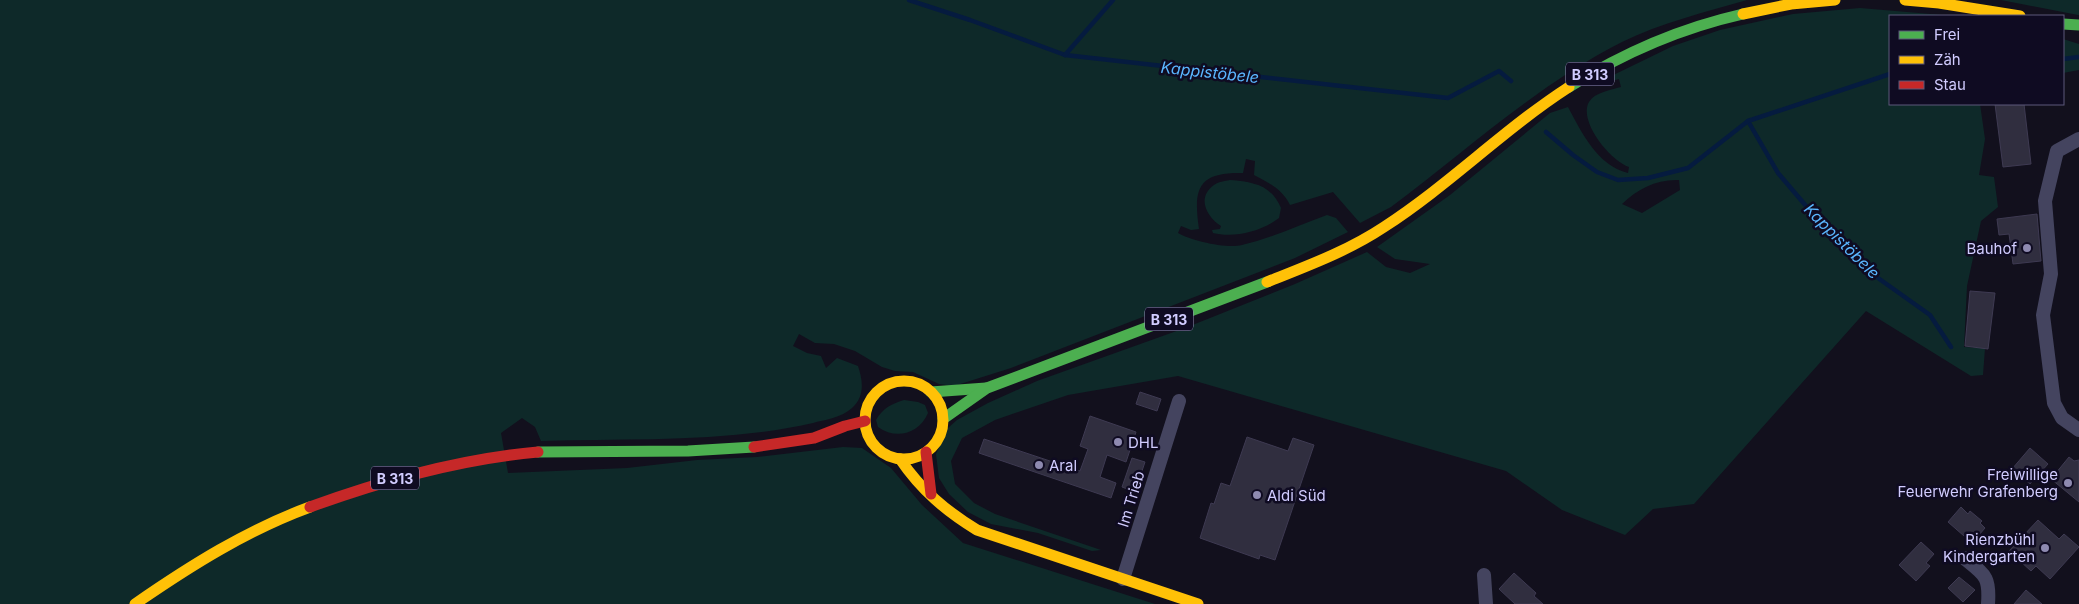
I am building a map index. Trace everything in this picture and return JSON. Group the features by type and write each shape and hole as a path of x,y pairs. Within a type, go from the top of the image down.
{"main road":[{"name":"B 313","path":"943,419 987,388 1239,293 1318,262 1349,247 1383,228 1429,195 1543,104 1593,72 1631,52 1683,31 1740,15 1791,4 1835,0"},
{"path":"1905,0 1939,3 2014,15"},
{"path":"2064,24 2079,25"},
{"path":"908,381 920,384 938,400 943,419 941,432 936,443 926,452 914,458 900,459 888,455 865,438 867,408 873,396 888,384 908,381"},
{"name":"B 313","path":"931,392 987,388"},
{"name":"B 313","path":"814,438 848,423 865,421"},
{"name":"B 313","path":"135,604 153,590 230,543 309,507 383,481 454,464 539,452 683,451 776,445 814,438 841,439"},
{"path":"926,452 931,494"},
{"path":"900,459 912,477 949,513 977,530 1198,604"}],"street":[{"path":"2079,139 2057,151 2045,202 2051,274 2043,315 2054,403 2062,418 2079,430"},
{"name":"Im Trieb","path":"1123,579 1179,401"},
{"path":"1964,558 1981,572 1989,585 1988,604"},
{"path":"1484,575 1486,604"}],"green space":[{"path":"0,0 1747,0 1652,29 1622,42 1591,59 1531,98 1391,207 1360,223 1333,192 1290,205 1279,191 1254,175 1255,161 1246,159 1243,173 1228,173 1216,176 1208,179 1202,185 1198,193 1197,203 1199,229 1191,230 1181,226 1178,233 1210,244 1236,246 1264,239 1327,215 1336,218 1348,232 1295,258 1011,368 954,386 939,384 913,372 895,371 882,367 855,351 834,344 815,343 799,334 793,346 807,353 821,356 826,368 837,358 858,366 862,383 861,393 856,403 848,411 839,416 813,423 746,434 712,437 541,441 535,427 522,418 501,433 508,473 627,468 697,460 757,457 843,447 862,448 891,468 922,505 963,543 1155,604 0,604"},
{"path":"2001,0 2079,0 2079,15 2078,15"},
{"path":"1860,8 1942,15 1889,15 1889,105 1980,105 1985,139 1979,175 1994,177 1998,207 1981,221 1967,286 1964,347 1985,348 1983,375 1971,376 1866,311 1694,504 1653,509 1625,535 1562,510 1506,471 1178,376 1068,395 995,420 962,438 951,461 955,484 974,503 995,514 1101,550 1092,551 1038,533 991,524 968,512 949,494 939,478 936,454 948,428 957,420 988,403 1037,381 1185,328 1295,284 1367,252 1386,267 1410,273 1430,264 1395,259 1377,247 1450,195 1550,113 1568,107 1585,137 1599,155 1617,169 1628,173 1629,167 1613,157 1605,149 1588,119 1587,110 1589,102 1595,96 1621,87 1619,79 1600,84 1599,82 1673,46 1720,30 1793,14","holes":["1679,180 1680,190 1642,213 1622,204 1634,194 1655,183"]},
{"path":"2064,39 2079,44 2079,70 2064,73"},
{"path":"1230,180 1247,182 1267,190 1277,200 1281,208 1279,218 1264,227 1247,233 1230,235 1213,233 1212,230 1220,229 1221,226 1211,218 1208,212 1205,201 1206,196 1214,185"},
{"path":"904,400 925,405 928,413 919,426 906,433 899,434 885,431 878,427 876,420 881,412 891,405"}],"building":[{"path":"1995,105 2024,105 2031,164 2003,167"},
{"name":"Bauhof","path":"2037,214 2041,261 2013,264 2009,234 1999,235 1997,219"},
{"path":"1970,291 1995,293 1988,349 1965,346"},
{"path":"1140,392 1161,399 1157,411 1136,404"},
{"path":"1090,416 1136,432 1126,462 1107,455 1100,477 1116,483 1111,498 979,453 984,439 1080,471 1088,449 1080,446"},
{"name":"Aldi Süd","path":"1247,437 1288,451 1293,438 1314,445 1275,560 1260,555 1259,559 1200,538 1211,503 1214,504 1221,483 1230,486"},
{"path":"2030,448 2048,464 2030,484 2012,469"},
{"name":"Freiwillige Feuerwehr Grafenberg","path":"2069,457 2074,461 2079,460 2079,502 2051,479"},
{"path":"1132,458 1145,462 1135,492 1122,487"},
{"path":"1961,507 1968,514 1970,511 1982,521 1980,523 1985,528 1972,543 1948,522"},
{"name":"Rienzbühl Kindergarten","path":"2038,520 2059,539 2064,534 2079,547 2050,579 2036,566 2031,571 2009,551"},
{"path":"1921,542 1934,554 1926,563 1930,566 1916,581 1899,565"},
{"path":"1514,573 1536,593 1534,596 1543,604 1515,604 1499,589"},
{"path":"1959,577 1975,590 1963,602 1948,588"},
{"path":"2026,590 2042,604 2014,604"}],"waterway":[{"name":"Kappistöbele","path":"909,0 1065,55 1448,98 1499,71 1511,81"},
{"path":"1065,55 1113,0"},
{"name":"Kappistöbele","path":"2064,59 2079,57"},
{"name":"Kappistöbele","path":"1546,132 1597,172 1618,180 1648,178 1688,168 1748,121 1889,74"},
{"name":"Kappistöbele","path":"1748,121 1778,173 1818,220 1878,278 1930,315 1951,347"}],"traffic: fast":[{"path":"1569,87 1610,63 1653,43 1675,34 1743,14"},
{"path":"2064,24 2079,25"},
{"path":"943,419 987,388 1267,282"},
{"path":"931,392 986,388"},
{"path":"538,452 688,451 754,447"}],"traffic: slow":[{"path":"1743,14 1791,4 1835,0"},
{"path":"1905,0 1939,3 2014,15"},
{"path":"1267,282 1342,251 1384,227 1408,211 1545,103 1569,87"},
{"path":"904,381 919,384 936,398 940,405 943,420 940,435 926,452 919,456 904,459 889,456 872,442 868,435 865,420 868,405 882,388 889,384 904,381"},
{"path":"900,459 925,490 955,515 977,530 1198,604"},
{"path":"135,604 177,576 241,538 310,507"}],"traffic: jam":[{"path":"754,447 814,438 845,426 865,421"},
{"path":"310,507 366,488 451,465 538,452"},
{"path":"926,452 931,494"}],"place":[{"name":"Bauhof","path":"2027,248"},
{"name":"DHL","path":"1118,442"},
{"name":"Aral","path":"1039,465"},
{"name":"Freiwillige Feuerwehr Grafenberg","path":"2068,483"},
{"name":"Aldi Süd","path":"1257,495"},
{"name":"Rienzbühl Kindergarten","path":"2045,548"}]}
